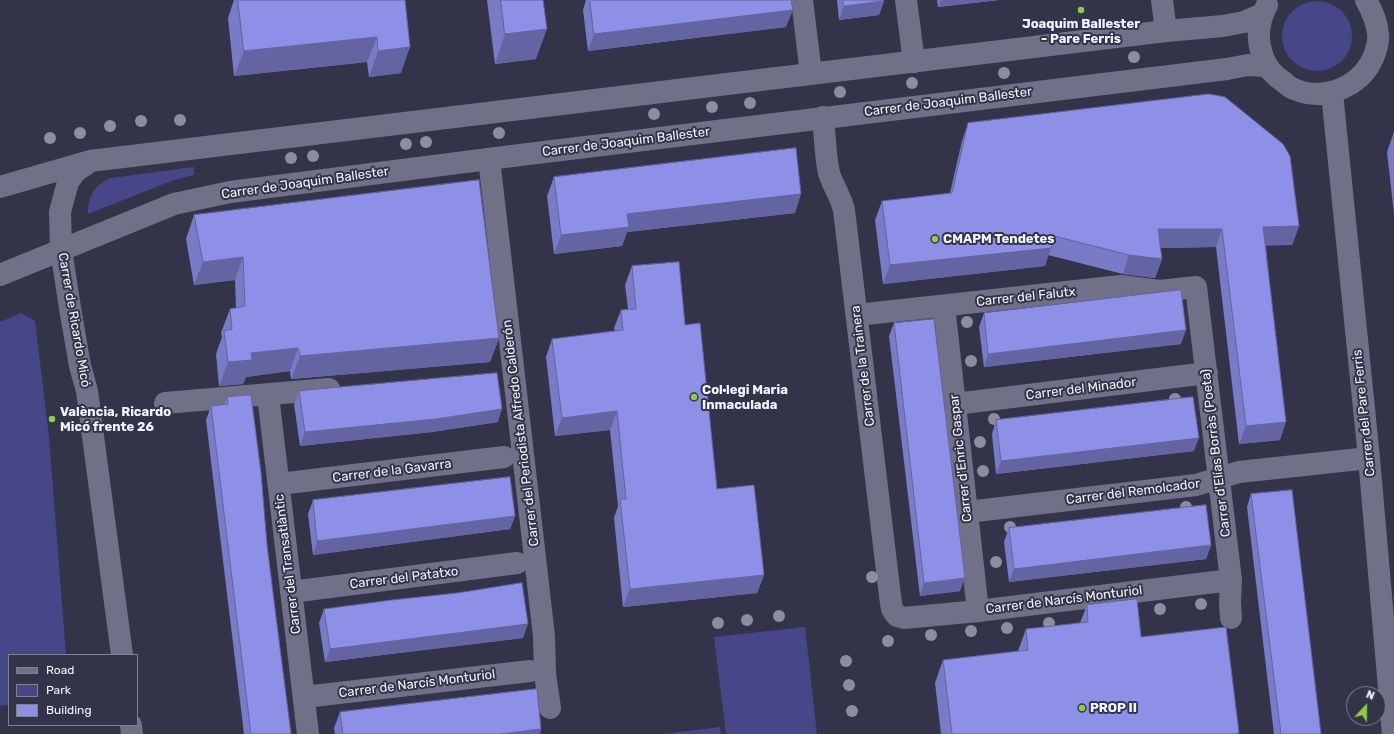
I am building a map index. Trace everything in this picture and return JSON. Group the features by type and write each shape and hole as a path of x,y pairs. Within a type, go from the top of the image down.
{"street":[{"path":"802,0 811,74"},
{"path":"906,0 914,62"},
{"path":"1162,0 1166,31"},
{"path":"1266,7 1259,26 1261,52 1266,66 1278,78 1294,89 1312,94 1332,93 1346,87 1360,78 1369,66 1386,35 1366,0"},
{"path":"0,187 90,162 1166,31 1223,26 1244,22 1266,7"},
{"name":"Carrer de Joaquim Ballester","path":"0,275 174,204 204,197 823,117 1227,69 1248,65 1266,66"},
{"name":"Carrer del Pare Ferris","path":"1332,93 1391,670 1394,734"},
{"name":"Carrer de la Trainera","path":"823,117 829,172 832,182 841,199 844,210 890,596 892,610 897,616"},
{"name":"Carrer del Periodista Alfredo Calderón","path":"489,159 544,636 545,674 550,708"},
{"name":"Carrer de Ricardo Micó","path":"90,162 76,171 68,182 60,212 61,249 80,366 87,391 122,654"},
{"name":"Carrer del Falutx","path":"857,315 1121,286 1160,291 1196,288"},
{"name":"Carrer d'Elías Borràs (Poeta)","path":"1196,288 1231,580 1231,618"},
{"name":"Carrer d'Enric Gaspar","path":"944,306 978,611"},
{"name":"Carrer del Minador","path":"955,404 1207,373"},
{"path":"165,403 346,388"},
{"name":"Carrer del Transatlàntic","path":"268,395 308,734"},
{"name":"Carrer de la Gavarra","path":"279,484 504,457"},
{"name":"Carrer del Remolcador","path":"967,512 1196,485 1240,472 1369,458"},
{"name":"Carrer del Patatxo","path":"291,592 517,564"},
{"name":"Carrer de Narcís Monturiol","path":"897,616 904,618 978,611 1231,580"},
{"name":"Carrer de Narcís Monturiol","path":"304,697 530,671"}],"green space":[{"path":"1317,1 1330,4 1342,11 1349,23 1352,36 1349,49 1342,61 1330,68 1317,71 1304,68 1292,61 1285,49 1282,36 1285,23 1292,11 1304,4"},
{"path":"194,167 194,175 174,180 88,214 89,202 93,192 101,184 111,178"},
{"path":"21,313 35,321 49,437 66,654 8,654 8,705 0,706 0,322"},
{"path":"805,627 817,734 726,734 714,637"},
{"path":"720,727 721,734 663,734"}],"building":[{"path":"238,0 405,0 410,47 378,51 377,37 244,51"},
{"path":"501,0 543,0 547,29 505,34"},
{"path":"590,0 791,0 793,10 594,34"},
{"path":"843,0 883,0 884,1 844,6"},
{"path":"1209,94 1225,97 1283,144 1290,156 1299,226 1263,227 1286,422 1246,426 1222,229 1158,229 1162,259 1129,255 1054,236 1051,248 890,265 882,201 952,193 968,123"},
{"path":"796,148 801,194 627,214 629,227 561,235 554,177"},
{"path":"479,180 499,338 300,356 298,348 251,353 252,360 228,362 224,331 232,329 230,309 245,306 243,257 203,262 194,215"},
{"path":"679,262 685,325 700,323 717,489 754,485 764,575 630,589 620,499 626,499 617,411 562,418 552,339 623,330 621,310 636,309 632,266"},
{"path":"1181,290 1186,330 988,354 984,313"},
{"path":"934,319 965,578 924,583 894,323"},
{"path":"497,373 502,409 436,419 305,432 299,391"},
{"path":"251,395 261,473 267,545 291,734 251,734 211,406 228,404 227,397"},
{"path":"1193,397 1199,438 1001,461 996,420"},
{"path":"510,477 515,516 317,541 313,500"},
{"path":"1292,490 1321,734 1281,734 1251,494"},
{"path":"1206,505 1211,545 1014,569 1009,528"},
{"path":"522,583 528,624 330,649 324,609 457,593"},
{"name":"PROP II","path":"1137,599 1141,637 1226,627 1239,733 952,734 943,660 1028,650 1026,629 1088,622 1087,605"},
{"path":"537,689 541,729 500,734 343,734 340,712"}],"place":[{"name":"Joaquim Ballester - Pare Ferris","path":"1081,10"},
{"name":"CMAPM Tendetes","path":"935,239"},
{"name":"Col·legi Maria Inmaculada","path":"694,397"},
{"name":"València, Ricardo Micó frente 26","path":"52,419"},
{"name":"PROP II","path":"1082,708"}]}
